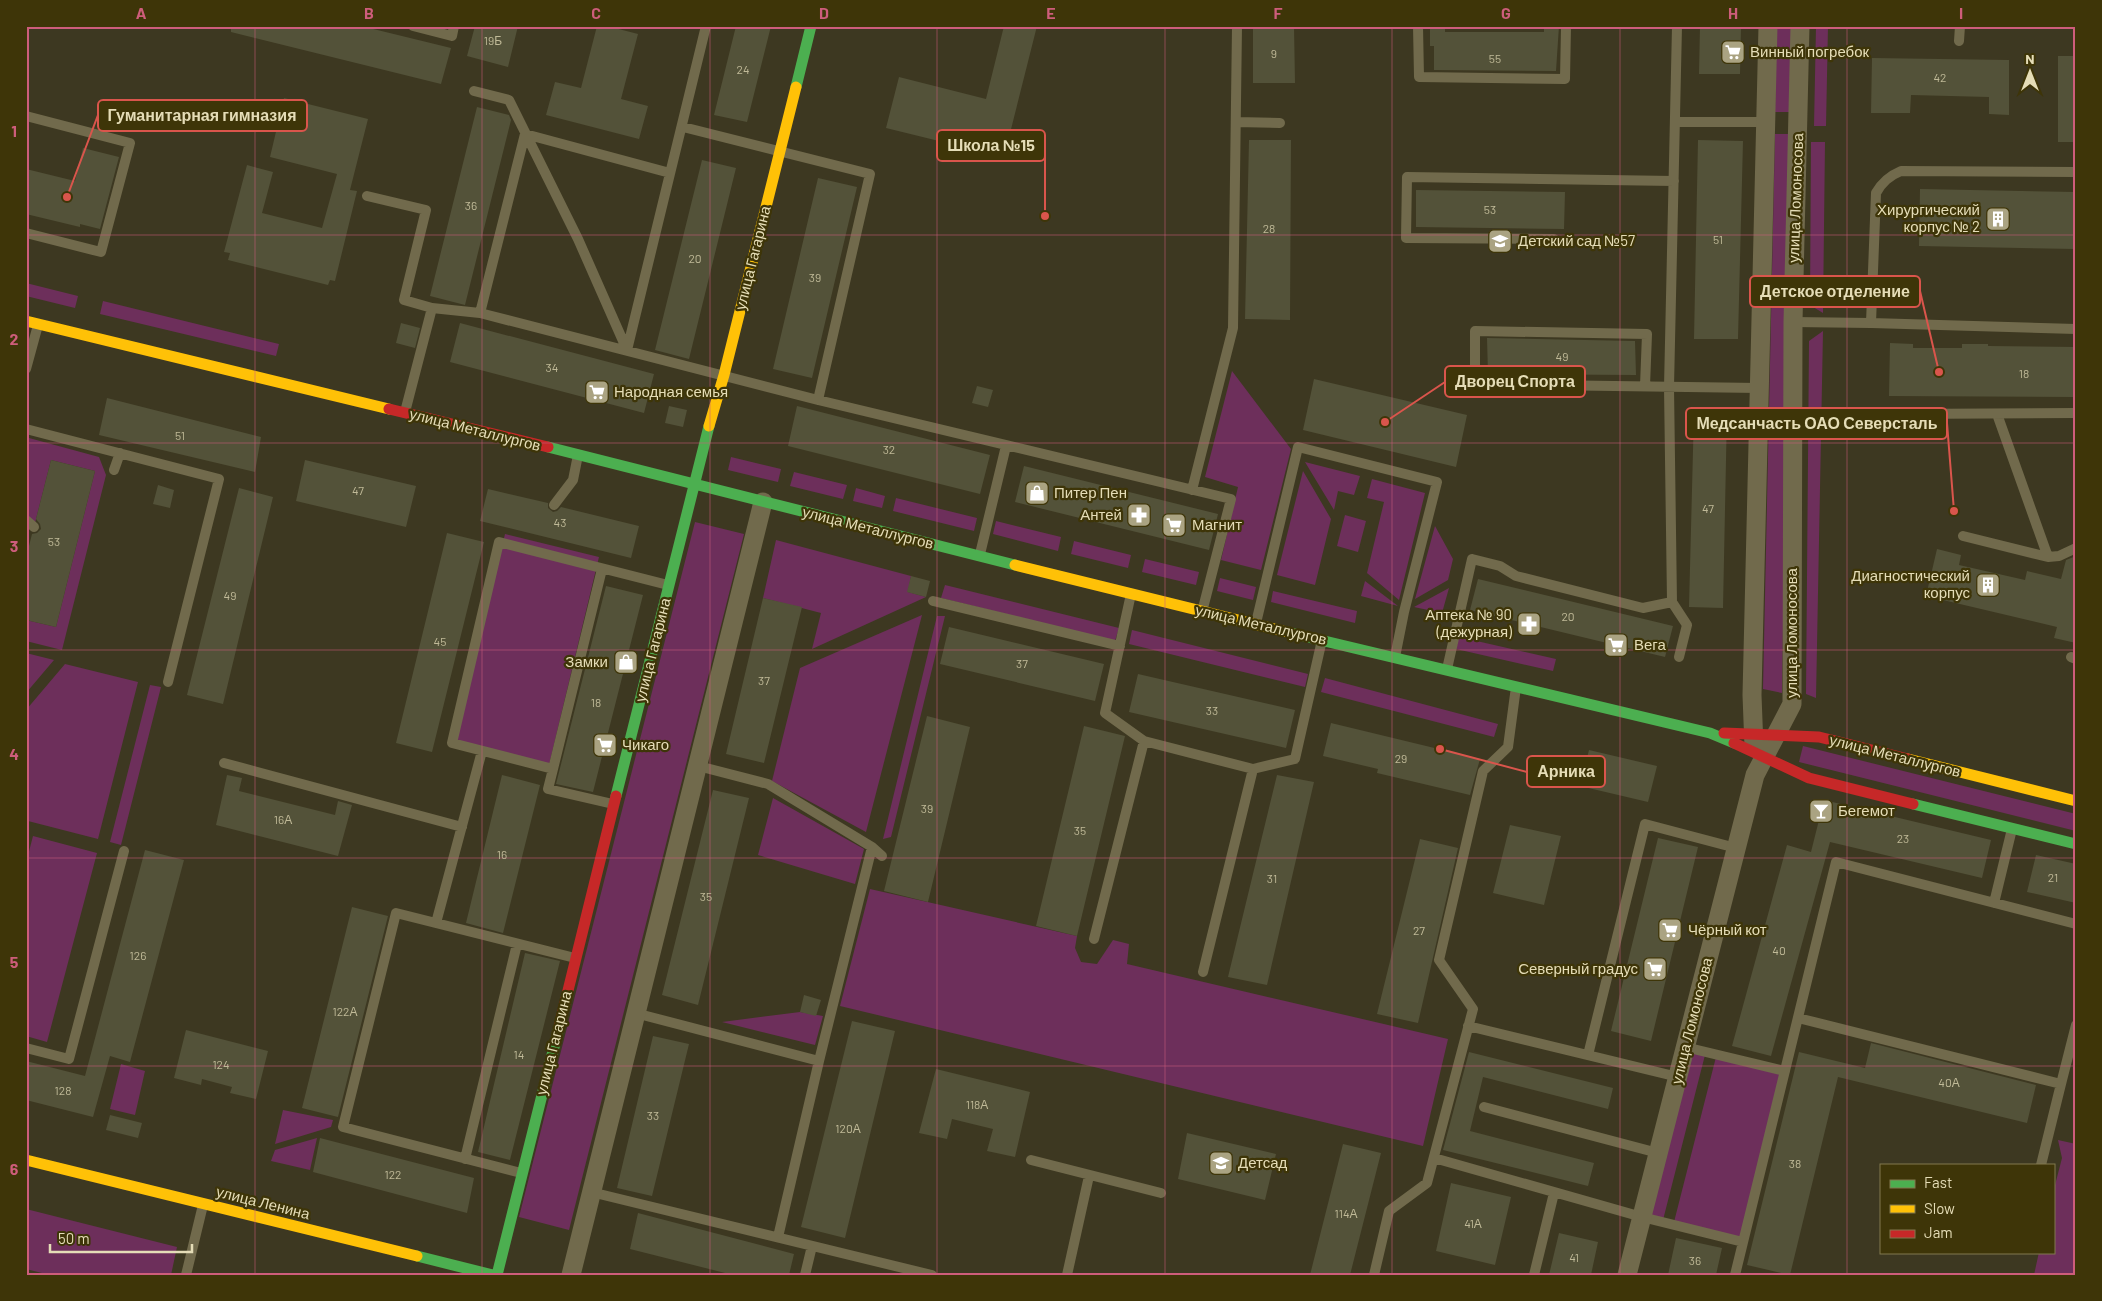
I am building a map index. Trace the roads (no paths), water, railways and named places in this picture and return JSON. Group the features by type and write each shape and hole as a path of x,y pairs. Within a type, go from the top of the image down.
{"street":[{"name":"улица Гагарина","path":"495,1275 705,438 724,375 811,26"},
{"name":"улица Ломоносова","path":"1627,1275 1755,775 1758,747 1752,695 1768,26"},
{"name":"улица Ломоносова","path":"1758,747 1778,734 1792,704 1793,322 1800,26"},
{"path":"1766,122 1798,122"},
{"name":"улица Металлургов","path":"26,321 694,483 979,557 1132,593 1202,612 1323,639 1710,733 1758,747 1809,778 2076,844"},
{"path":"571,1275 634,1013 698,766 763,502"},
{"name":"улица Металлургов","path":"1710,733 1758,747"},
{"name":"улица Металлургов","path":"1778,734 1819,737 2076,801"},
{"name":"улица Ленина","path":"26,1160 470,1272 495,1275"}],"lane":[{"path":"413,26 452,36 454,26"},
{"path":"627,350 683,127 706,26"},
{"path":"1192,490 1233,328 1237,26"},
{"path":"1418,26 1419,77 1565,79 1566,26"},
{"path":"1677,26 1669,387 1672,602 1687,625 1680,657"},
{"path":"1960,26 1960,41"},
{"path":"474,91 509,100 578,239 627,350"},
{"path":"26,116 130,143 101,252 26,233"},
{"path":"1236,122 1280,123"},
{"path":"1676,122 1766,122"},
{"path":"683,127 870,174 818,400"},
{"path":"525,134 670,173"},
{"path":"480,313 525,134"},
{"path":"1871,323 1876,193 1882,182 1901,171 2076,172"},
{"path":"1554,240 1406,238 1407,177 1674,181"},
{"path":"367,196 426,210 404,300 432,308 480,313 818,400 1231,500 1202,612"},
{"path":"405,412 432,308"},
{"path":"1793,322 2076,329"},
{"path":"26,369 38,324"},
{"path":"1645,386 1647,334 1475,331 1475,384 1759,388"},
{"path":"1898,414 2076,413"},
{"path":"1997,414 2048,557"},
{"path":"26,429 219,479 168,682"},
{"path":"979,557 1006,446"},
{"path":"1256,624 1298,447 1437,482 1404,612 1395,658"},
{"path":"114,470 120,453"},
{"path":"554,505 573,480 578,455"},
{"path":"1963,536 2048,557 2059,556 2076,548"},
{"path":"553,769 452,743 499,542 669,585"},
{"path":"1447,669 1472,559 1500,566 1516,576 1643,608 1672,602"},
{"path":"602,569 548,789 614,805"},
{"path":"1132,593 1105,713 1144,741 1253,769 1295,759 1323,639"},
{"path":"933,601 1120,646"},
{"path":"1374,1275 1389,1211 1427,1183 1473,1009 1439,960 1482,771 1508,747 1516,686"},
{"path":"1094,939 1144,741"},
{"path":"436,923 482,751"},
{"path":"224,763 462,827"},
{"path":"698,766 768,784 872,847 882,856"},
{"path":"1203,972 1253,769"},
{"path":"1588,1056 1645,824 1736,848"},
{"path":"1994,903 2012,828"},
{"path":"778,1237 872,847"},
{"path":"26,1048 69,1059 124,851"},
{"path":"1735,1275 1836,862 2076,924"},
{"path":"520,1173 343,1127 396,913 575,958"},
{"path":"465,1159 517,944"},
{"path":"634,1013 819,1061"},
{"path":"1798,1018 2061,1084"},
{"path":"2041,1164 2076,1025"},
{"path":"1468,1026 1678,1077"},
{"path":"1686,1047 1785,1071"},
{"path":"1484,1107 1658,1153"},
{"path":"1434,1158 1642,1217 1743,1242"},
{"path":"1031,1160 1162,1194"},
{"path":"1067,1275 1089,1176"},
{"path":"591,1192 932,1275"},
{"path":"1534,1275 1554,1192"},
{"path":"186,1275 204,1204"},
{"path":"805,1275 812,1246"}],"place":[{"name":"Винный погребок","path":"1733,52"},
{"name":"Гуманитарная гимназия","path":"67,197"},
{"name":"Школа №15","path":"1045,216"},
{"name":"Хирургический корпус № 2","path":"1998,219"},
{"name":"Детский сад №57","path":"1500,241"},
{"name":"Детское отделение","path":"1939,372"},
{"name":"Народная семья","path":"597,392"},
{"name":"Дворец Спорта","path":"1385,422"},
{"name":"Питер Пен","path":"1037,493"},
{"name":"Медсанчасть ОАО Северсталь","path":"1954,511"},
{"name":"Антей","path":"1139,515"},
{"name":"Магнит","path":"1174,525"},
{"name":"Диагностический корпус","path":"1988,585"},
{"name":"Аптека № 90 (дежурная)","path":"1529,624"},
{"name":"Вега","path":"1616,645"},
{"name":"Замки","path":"626,662"},
{"name":"Чикаго","path":"605,745"},
{"name":"Арника","path":"1440,749"},
{"name":"Бегемот","path":"1821,811"},
{"name":"Чёрный кот","path":"1670,930"},
{"name":"Северный градус","path":"1655,969"},
{"name":"Детсад","path":"1221,1163"}]}
